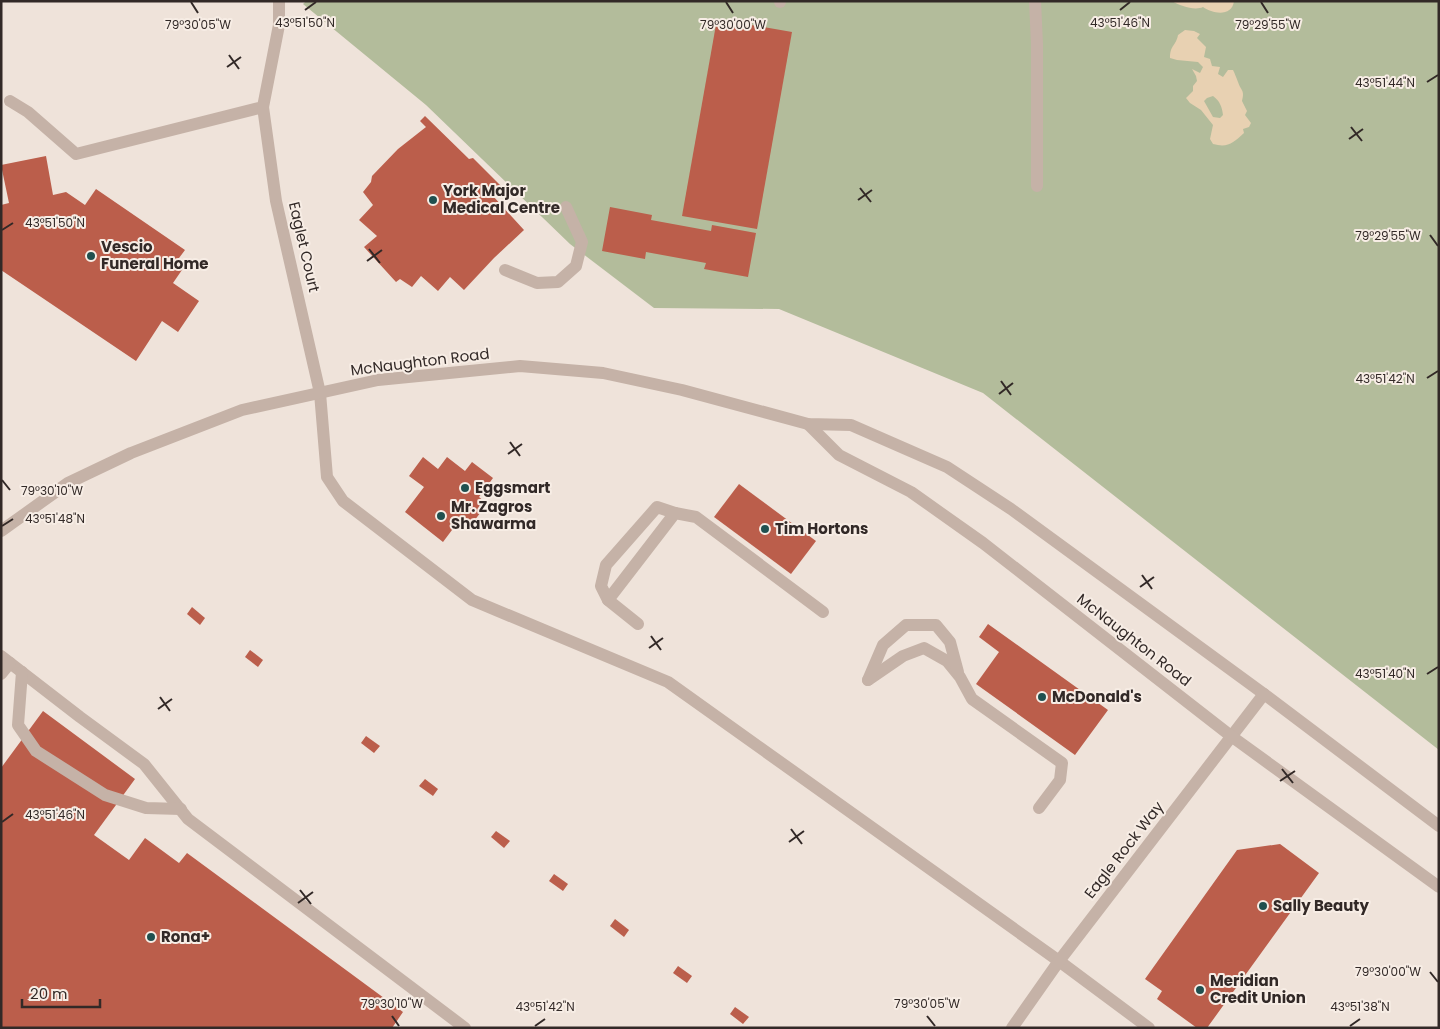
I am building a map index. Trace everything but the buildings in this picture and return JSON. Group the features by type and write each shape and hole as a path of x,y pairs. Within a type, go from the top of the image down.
{"street":[{"name":"Eaglet Court","path":"279,1 279,25 263,107 276,201 320,393 328,477 343,501 472,600 668,682 1059,961 1148,1028"},
{"path":"1035,1 1037,44 1037,186"},
{"path":"10,101 28,112 76,154 263,107"},
{"path":"505,270 537,283 558,282 576,266 582,242 566,206"},
{"name":"McNaughton Road","path":"1,531 68,483 131,453 242,410 378,380 520,366 603,373 682,390 808,424 851,425 947,467 1012,509 1264,694 1439,826"},
{"name":"McNaughton Road","path":"808,424 839,455 911,492 983,543 1231,736 1439,887"},
{"path":"638,624 608,600 601,586 606,565 657,507 696,517 823,612"},
{"path":"608,600 675,513"},
{"path":"960,677 950,642 936,624 906,625 883,645 868,680 903,656 924,648 947,661 960,677 972,699 1062,763 1060,780 1039,808"},
{"path":"1,674 6,659 144,764 188,819 465,1028"},
{"path":"22,672 18,725 36,751 105,795 146,808 181,809"},
{"name":"Eagle Rock Way","path":"1012,1028 1059,961 1264,694"}],"green space":[{"path":"306,1 1439,1 1439,750 983,393 779,309 654,308 570,244 426,105 303,4"}],"sand":[{"path":"1172,1 1234,1 1230,10 1222,13 1203,7 1196,8 1179,5"},
{"path":"1185,30 1200,34 1197,38 1206,47 1204,57 1210,59 1212,66 1220,67 1218,74 1223,77 1228,70 1234,71 1243,93 1242,101 1247,111 1245,115 1251,123 1249,127 1243,129 1244,133 1237,140 1230,144 1213,144 1210,139 1213,125 1201,110 1186,98 1193,91 1193,86 1197,81 1192,69 1200,73 1203,67 1198,62 1170,58 1171,50 1178,35","holes":["1213,96 1219,102 1222,109 1223,115 1220,118 1213,117 1204,101"]}],"place":[{"name":"York Major Medical Centre","path":"433,200"},
{"name":"Vescio Funeral Home","path":"91,256"},
{"name":"Eggsmart","path":"465,488"},
{"name":"Mr. Zagros Shawarma","path":"441,516"},
{"name":"Tim Hortons","path":"765,529"},
{"name":"McDonald's","path":"1042,697"},
{"name":"Sally Beauty","path":"1263,906"},
{"name":"Rona+","path":"151,937"},
{"name":"Meridian Credit Union","path":"1200,990"}]}
